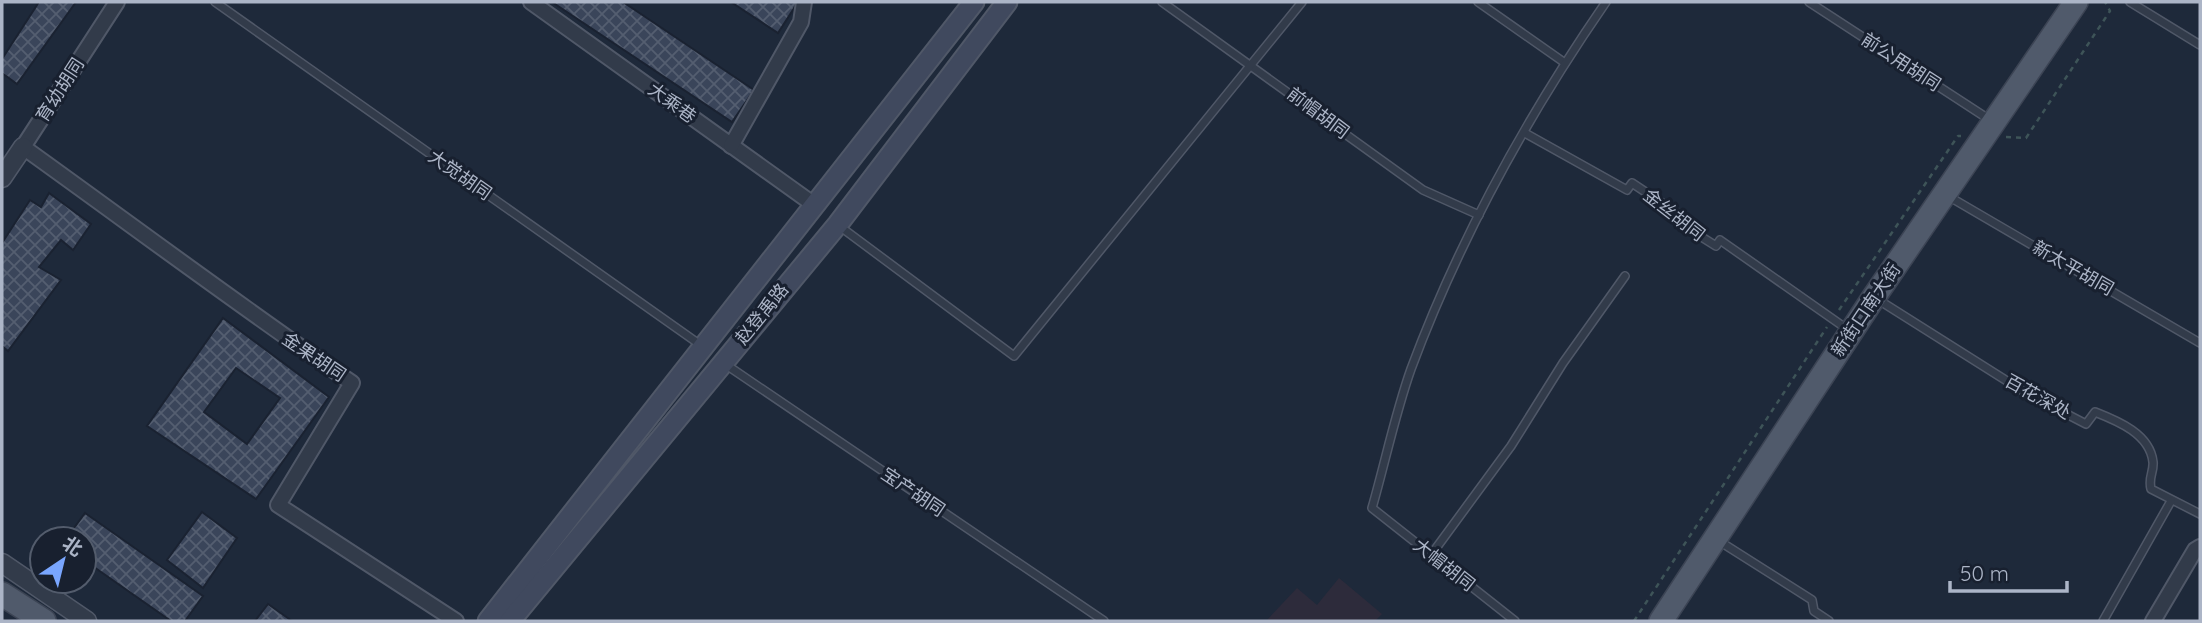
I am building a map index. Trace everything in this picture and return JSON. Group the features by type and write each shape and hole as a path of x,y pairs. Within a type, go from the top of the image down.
{"main road":[{"name":"赵登禹路","path":"488,621 974,2"},
{"name":"赵登禹路","path":"510,621 838,224 1007,2"},
{"name":"新街口南大街","path":"1661,621 1715,538 1842,325 1874,297 2076,2"},
{"path":"2,594 44,621"}],"street":[{"name":"育幼胡同","path":"2,178 117,2"},
{"name":"大乘巷","path":"531,2 813,204"},
{"path":"731,146 801,22 804,2"},
{"name":"金果胡同","path":"23,147 192,268 236,303 352,383 278,505 456,621"},
{"path":"2153,621 2195,550 2200,547"},
{"path":"2,563 87,621"}],"lane":[{"name":"大觉胡同","path":"215,2 705,348"},
{"name":"前帽胡同","path":"1162,2 1250,62 1423,190 1479,215"},
{"path":"838,224 1014,356 1207,117 1228,95 1250,62 1302,2"},
{"path":"1478,2 1565,63"},
{"path":"1479,215 1565,63 1606,2"},
{"name":"前公用胡同","path":"1809,2 1988,130"},
{"path":"2130,2 2200,45"},
{"name":"金丝胡同","path":"1525,132 1627,190 1632,183 1677,213 1674,219 1716,246 1720,240 1842,325"},
{"name":"新太平胡同","path":"1944,194 2200,343"},
{"name":"大帽胡同","path":"1479,215 1411,370 1372,508 1516,621"},
{"path":"1431,555 1511,446 1563,363 1625,276"},
{"name":"百花深处","path":"1874,297 2026,393 2074,418 2086,424 2095,412 2137,433 2148,448 2154,464 2148,478 2151,489 2200,513"},
{"name":"宝产胡同","path":"723,362 1104,621"},
{"path":"2103,621 2171,501"},
{"path":"1715,538 1812,600 1814,611 1829,621"}],"path":[{"path":"1634,621 1842,325 1958,136 1988,130 2025,138 2110,11 2105,2"}],"shaded area":[{"path":"1339,578 1382,614 1375,621 1267,620 1297,588 1317,605"}],"building":[{"path":"39,2 76,2 17,84 2,73 2,59"},
{"path":"552,2 623,2 754,90 732,122"},
{"path":"731,2 798,2 778,33"},
{"path":"49,193 91,224 73,250 61,240 39,267 61,280 8,351 2,346 2,243 30,200 41,207"},
{"path":"223,318 329,397 256,499 147,426","holes":["236,368 280,398 247,444 204,412"]},
{"path":"202,512 237,538 203,588 167,560"},
{"path":"85,513 203,596 185,621 171,621 98,570 98,525 76,525"},
{"path":"268,604 292,621 255,621"}]}
